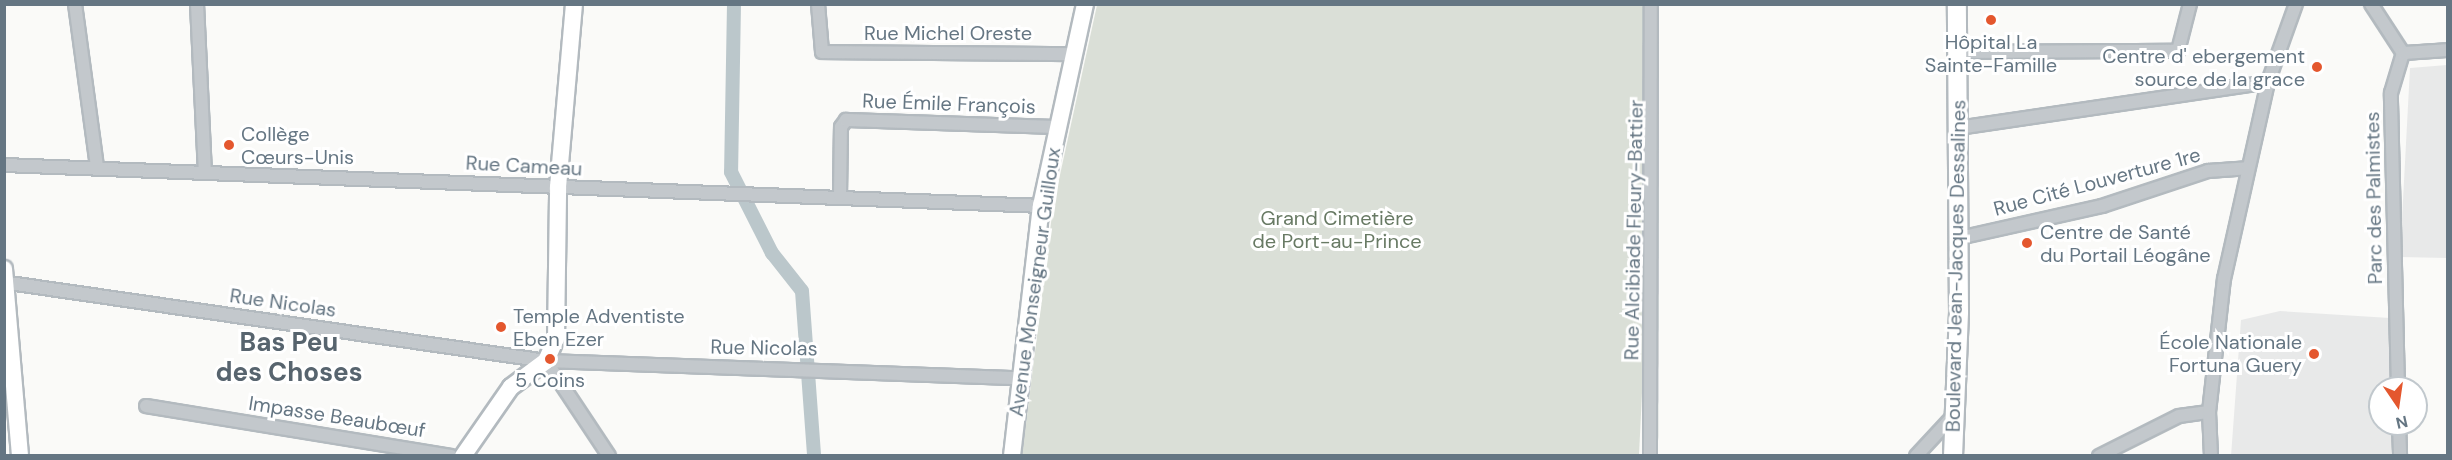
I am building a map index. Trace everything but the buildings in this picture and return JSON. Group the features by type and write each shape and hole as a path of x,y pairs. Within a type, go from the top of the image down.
{"main road":[{"name":"Boulevard Jean-Jacques Dessalines","path":"1953,456 1959,238 1957,4"}],"street":[{"path":"75,4 97,166"},
{"path":"197,4 205,171"},
{"path":"462,456 511,387 546,361 556,339 558,187 574,4"},
{"name":"Rue Michel Oreste","path":"818,4 822,52 1074,54"},
{"name":"Avenue Monseigneur Guilloux","path":"1012,456 1019,378 1041,206 1085,4"},
{"name":"Rue Alcibiade Fleury-Battier","path":"1650,456 1651,4"},
{"path":"1959,52 2178,51 2190,4"},
{"path":"2211,456 2209,412 2224,279 2268,82 2296,4"},
{"path":"2371,4 2403,53 2448,50"},
{"name":"Parc des Palmistes","path":"2397,376 2391,93 2403,53"},
{"path":"1958,128 2268,82"},
{"name":"Rue Émile François","path":"840,196 841,127 846,120 1057,127"},
{"name":"Rue Cameau","path":"4,165 97,166 732,197 840,196 1041,206"},
{"name":"Rue Cité Louverture 1re","path":"1959,238 2102,206 2208,171 2247,168"},
{"path":"7,276 20,456"},
{"name":"Rue Nicolas","path":"7,276 546,361 1019,378"},
{"path":"546,361 609,456"},
{"name":"Impasse Beaubœuf","path":"146,406 450,456"},
{"path":"2099,456 2179,416 2209,412"},
{"path":"1916,456 1955,414"},
{"path":"2399,436 2400,456"}],"shaded area":[{"path":"2447,65 2447,258 2400,257 2410,68"},
{"name":"École Nationale Fortuna Guery","path":"2280,311 2390,318 2392,376 2368,376 2368,436 2394,436 2395,455 2231,456 2241,320"}],"green space":[{"name":"Grand Cimetière de Port-au-Prince","path":"1097,5 1647,5 1652,186 1639,455 1022,456 1053,207"}],"waterway":[{"path":"734,4 731,172 772,253 802,291 814,456"}],"place":[{"name":"Hôpital La Sainte-Famille","path":"1991,20"},
{"name":"Centre d' ebergement source de la grace","path":"2317,67"},
{"name":"Collège Cœurs-Unis","path":"229,145"},
{"name":"Centre de Santé du Portail Léogâne","path":"2027,243"},
{"name":"Temple Adventiste Eben Ezer","path":"501,327"},
{"name":"École Nationale Fortuna Guery","path":"2314,354"},
{"name":"5 Coins","path":"550,359"}],"district":[{"name":"Bas Peu des Choses","path":"289,358"}]}
